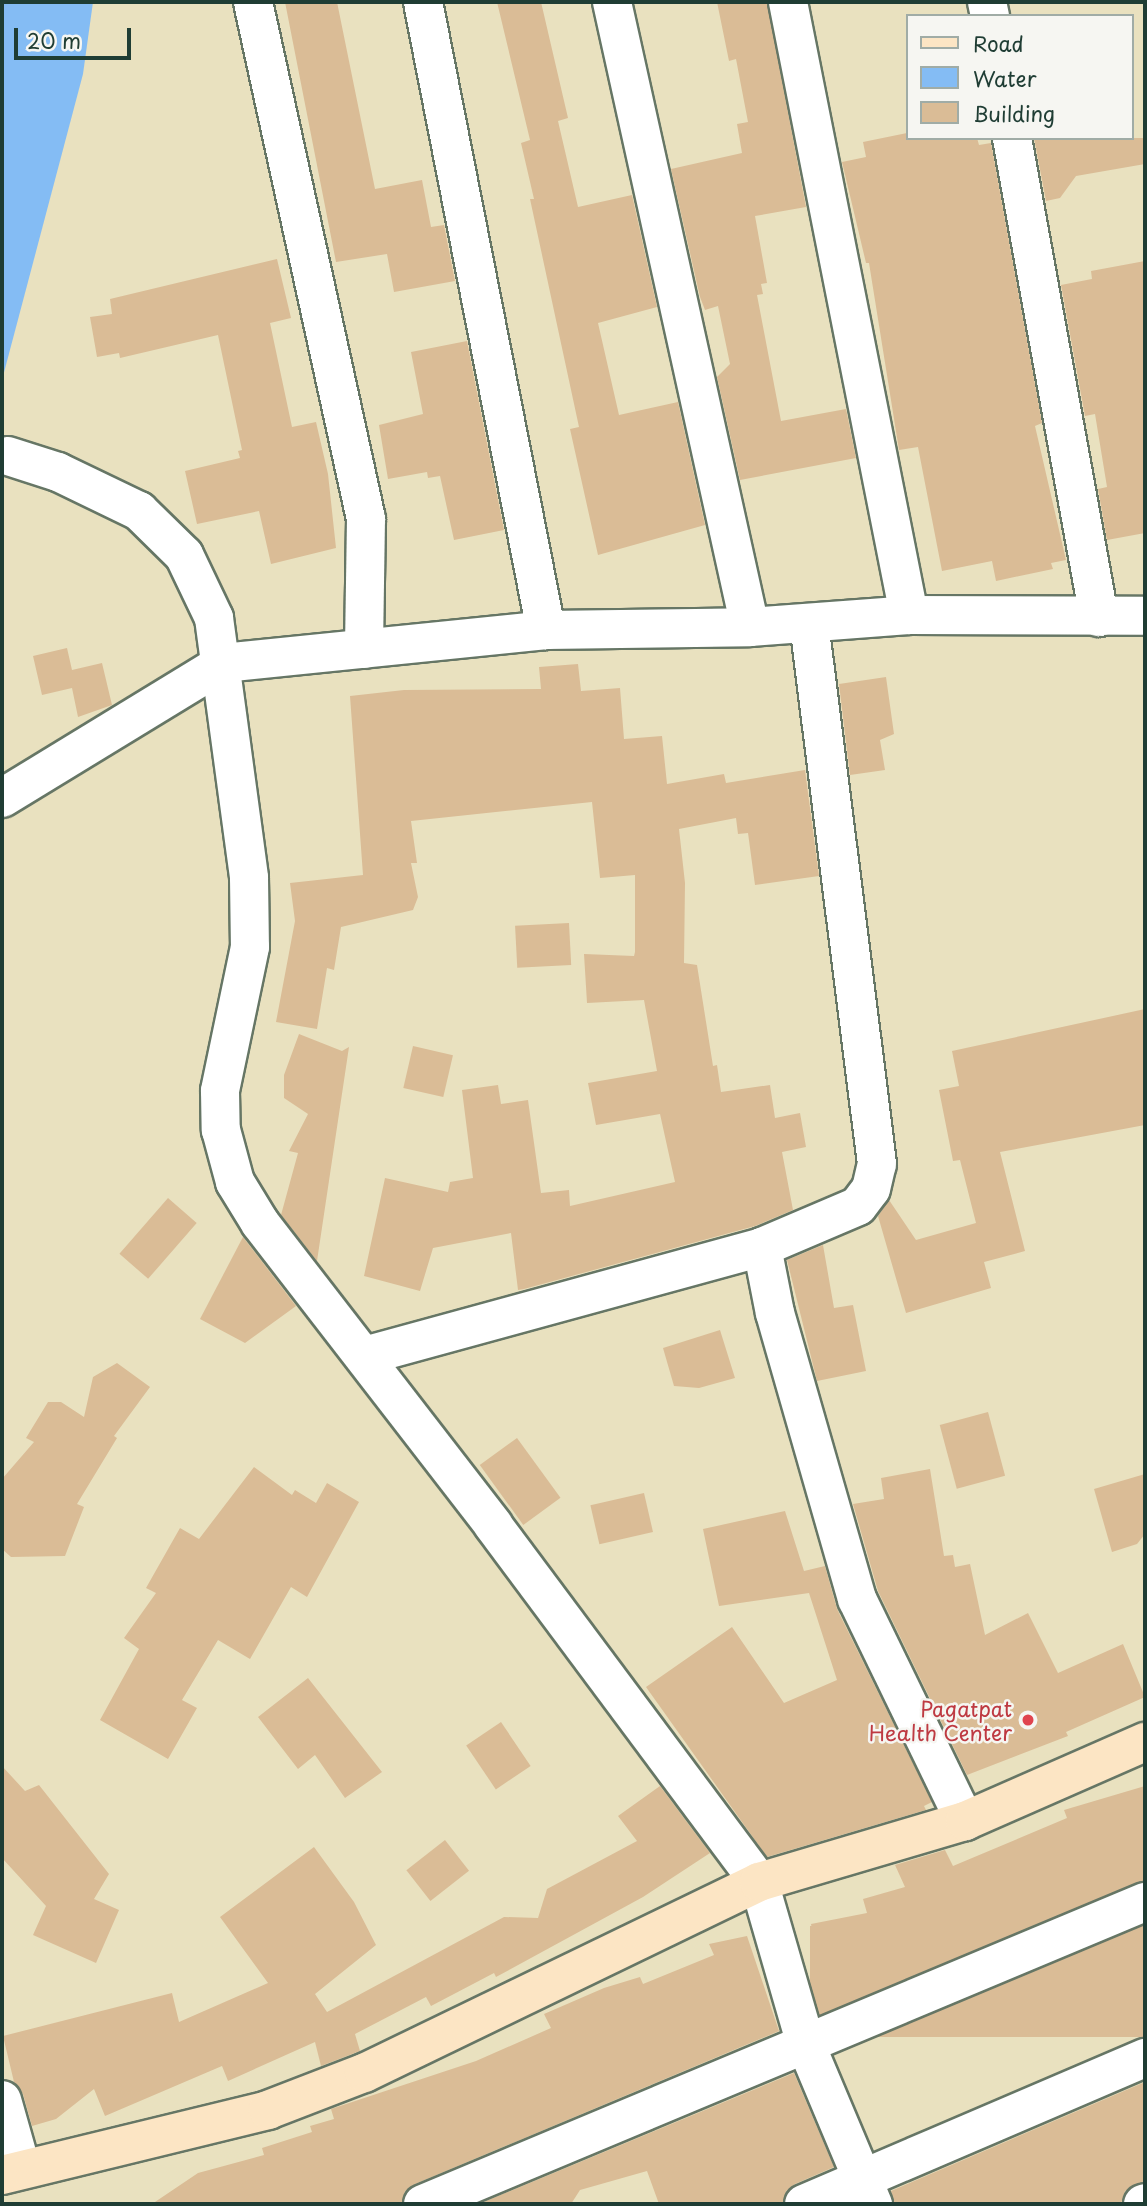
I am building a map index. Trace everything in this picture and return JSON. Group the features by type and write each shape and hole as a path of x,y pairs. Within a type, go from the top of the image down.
{"street":[{"path":"253,2 366,519 364,649"},
{"path":"423,2 546,629"},
{"path":"612,2 750,627"},
{"path":"788,2 909,615"},
{"path":"1012,140 1099,617"},
{"path":"8,456 107,492 139,510 168,537 204,589 223,663 249,878 250,947 220,1091 224,1149 235,1182 260,1223 364,1356 759,1882 806,2045 868,2191"},
{"path":"2,798 223,663 546,629 750,627 909,615 1145,616"},
{"path":"364,1356 762,1247 858,1206 871,1189 877,1164 808,623"},
{"path":"762,1247 775,1312 857,1599 965,1821"},
{"path":"2,2100 11,2171 268,2110 364,2073 759,1882 965,1821 1145,1742"},
{"path":"423,2204 1145,1902"},
{"path":"804,2204 868,2191 1145,2058"}],"water":[{"path":"2,2 93,2 83,74 2,380"}],"building":[{"path":"285,2 337,2 375,189 422,180 431,227 444,225 455,281 394,292 387,254 336,262"},
{"path":"497,2 541,2 568,118 558,121 578,207 632,195 657,307 598,323 619,415 678,402 705,525 598,555 570,429 579,427 530,199 534,199 521,143 530,140"},
{"path":"717,2 767,2 806,207 755,216 767,283 761,284 763,294 757,295 781,421 846,409 856,458 740,480 717,377 730,364 718,306 705,310 700,297 671,169 742,153 737,124 748,122 736,59 729,61"},
{"path":"906,133 906,140 978,140 979,145 991,143 1042,423 1035,426 1066,560 1051,563 1053,569 996,581 992,561 942,571 918,447 899,450 869,263 866,263 842,162 866,157 863,142"},
{"path":"1145,138 1145,164 1076,176 1060,198 1046,201 1034,140"},
{"path":"277,259 291,318 270,323 292,427 316,422 328,474 336,548 271,564 259,511 197,524 185,471 240,458 238,451 242,450 218,335 120,358 119,353 97,357 90,317 112,314 110,299"},
{"path":"1145,261 1145,533 1107,540 1098,489 1107,487 1095,414 1085,416 1061,285 1092,279 1091,271"},
{"path":"467,341 504,530 454,540 440,476 428,478 427,472 388,479 379,425 423,414 411,352"},
{"path":"67,648 72,670 102,663 112,705 78,717 72,688 42,695 33,656"},
{"path":"578,664 581,691 620,688 624,739 662,736 667,784 724,774 726,783 805,770 819,876 755,885 748,833 738,834 736,818 679,829 685,883 684,963 697,965 713,1066 717,1065 721,1092 770,1085 775,1118 800,1113 806,1147 782,1152 793,1210 755,1226 518,1290 511,1233 433,1248 420,1291 364,1276 385,1178 448,1192 450,1182 473,1178 462,1090 498,1085 501,1104 528,1100 541,1193 569,1190 570,1206 675,1182 660,1114 596,1125 588,1083 657,1071 644,1000 587,1003 584,954 634,956 635,952 635,875 600,878 592,802 411,821 417,863 411,863 418,897 413,910 341,927 334,970 327,968 317,1029 276,1022 295,921 290,883 363,875 350,696 404,690 541,689 539,667"},
{"path":"886,677 894,734 880,740 885,770 850,775 839,684"},
{"path":"569,923 571,965 517,968 515,926"},
{"path":"1145,1009 1145,1125 1000,1152 1025,1251 984,1262 991,1288 906,1313 878,1216 889,1200 916,1240 976,1223 960,1160 953,1161 939,1090 959,1086 952,1051"},
{"path":"299,1034 342,1051 349,1047 317,1261 281,1215 298,1153 289,1151 308,1114 284,1098 284,1075"},
{"path":"413,1046 453,1055 443,1097 403,1088"},
{"path":"168,1198 197,1223 148,1279 119,1254"},
{"path":"243,1237 296,1306 245,1343 200,1319"},
{"path":"823,1245 834,1308 853,1305 866,1371 817,1381 787,1260"},
{"path":"720,1330 735,1378 699,1388 674,1386 663,1348"},
{"path":"117,1363 150,1387 114,1436 117,1438 77,1504 84,1507 65,1556 11,1557 2,1549 2,1479 34,1442 26,1438 48,1402 61,1402 84,1417 93,1377"},
{"path":"988,1412 1005,1476 957,1489 940,1425"},
{"path":"517,1438 560,1498 523,1525 480,1465"},
{"path":"254,1467 292,1495 295,1490 316,1503 327,1483 359,1502 307,1597 291,1587 250,1659 218,1640 182,1700 197,1708 168,1759 100,1720 139,1649 124,1638 156,1593 146,1588 180,1528 199,1539"},
{"path":"930,1469 944,1556 953,1555 955,1567 970,1564 985,1635 1028,1613 1058,1673 1123,1644 1145,1697 1066,1732 1068,1736 967,1775 878,1591 853,1504 884,1499 881,1478"},
{"path":"1145,1474 1145,1534 1137,1544 1112,1552 1094,1489"},
{"path":"644,1493 653,1532 599,1544 590,1505"},
{"path":"785,1511 804,1571 825,1566 837,1609 932,1802 924,1806 926,1810 767,1857 646,1687 732,1627 784,1703 837,1680 809,1593 719,1606 703,1529"},
{"path":"308,1678 382,1772 345,1798 315,1755 298,1769 258,1717"},
{"path":"501,1722 531,1766 496,1789 466,1745"},
{"path":"2,1766 25,1791 39,1785 109,1874 94,1899 119,1910 96,1963 33,1935 46,1906 2,1858"},
{"path":"660,1786 710,1853 643,1897 496,1977 494,1973 431,2006 426,1997 355,2034 360,2051 321,2066 315,2042 228,2081 222,2066 105,2116 94,2089 56,2119 32,2126 23,2094 14,2082 3,2036 172,1993 179,2022 268,1983 220,1917 314,1847 354,1902 376,1945 315,1994 327,2012 504,1917 538,1918 547,1889 637,1841 618,1816"},
{"path":"1145,1786 1145,1881 964,1954 940,1959 931,1941 876,1956 879,1971 822,1982 811,1924 867,1913 863,1899 905,1887 895,1865 945,1850 953,1866 1067,1818 1064,1810"},
{"path":"445,1840 469,1871 430,1901 406,1870"},
{"path":"810,1926 1145,1926 1145,2037 810,2037"},
{"path":"747,1936 779,2031 415,2184 405,2191 402,2204 152,2204 198,2173 264,2155 262,2148 312,2132 310,2126 334,2119 331,2109 476,2061 551,2028 544,2014 604,1988 640,1977 643,1984 714,1955 709,1944"},
{"path":"794,2073 834,2167 795,2184 786,2191 783,2204 659,2204 647,2171 580,2190 571,2204 479,2204"},
{"path":"1145,2082 1145,2181 1125,2191 1121,2204 894,2204 891,2191"}],"place":[{"name":"Pagatpat Health Center","path":"1028,1720"}]}
